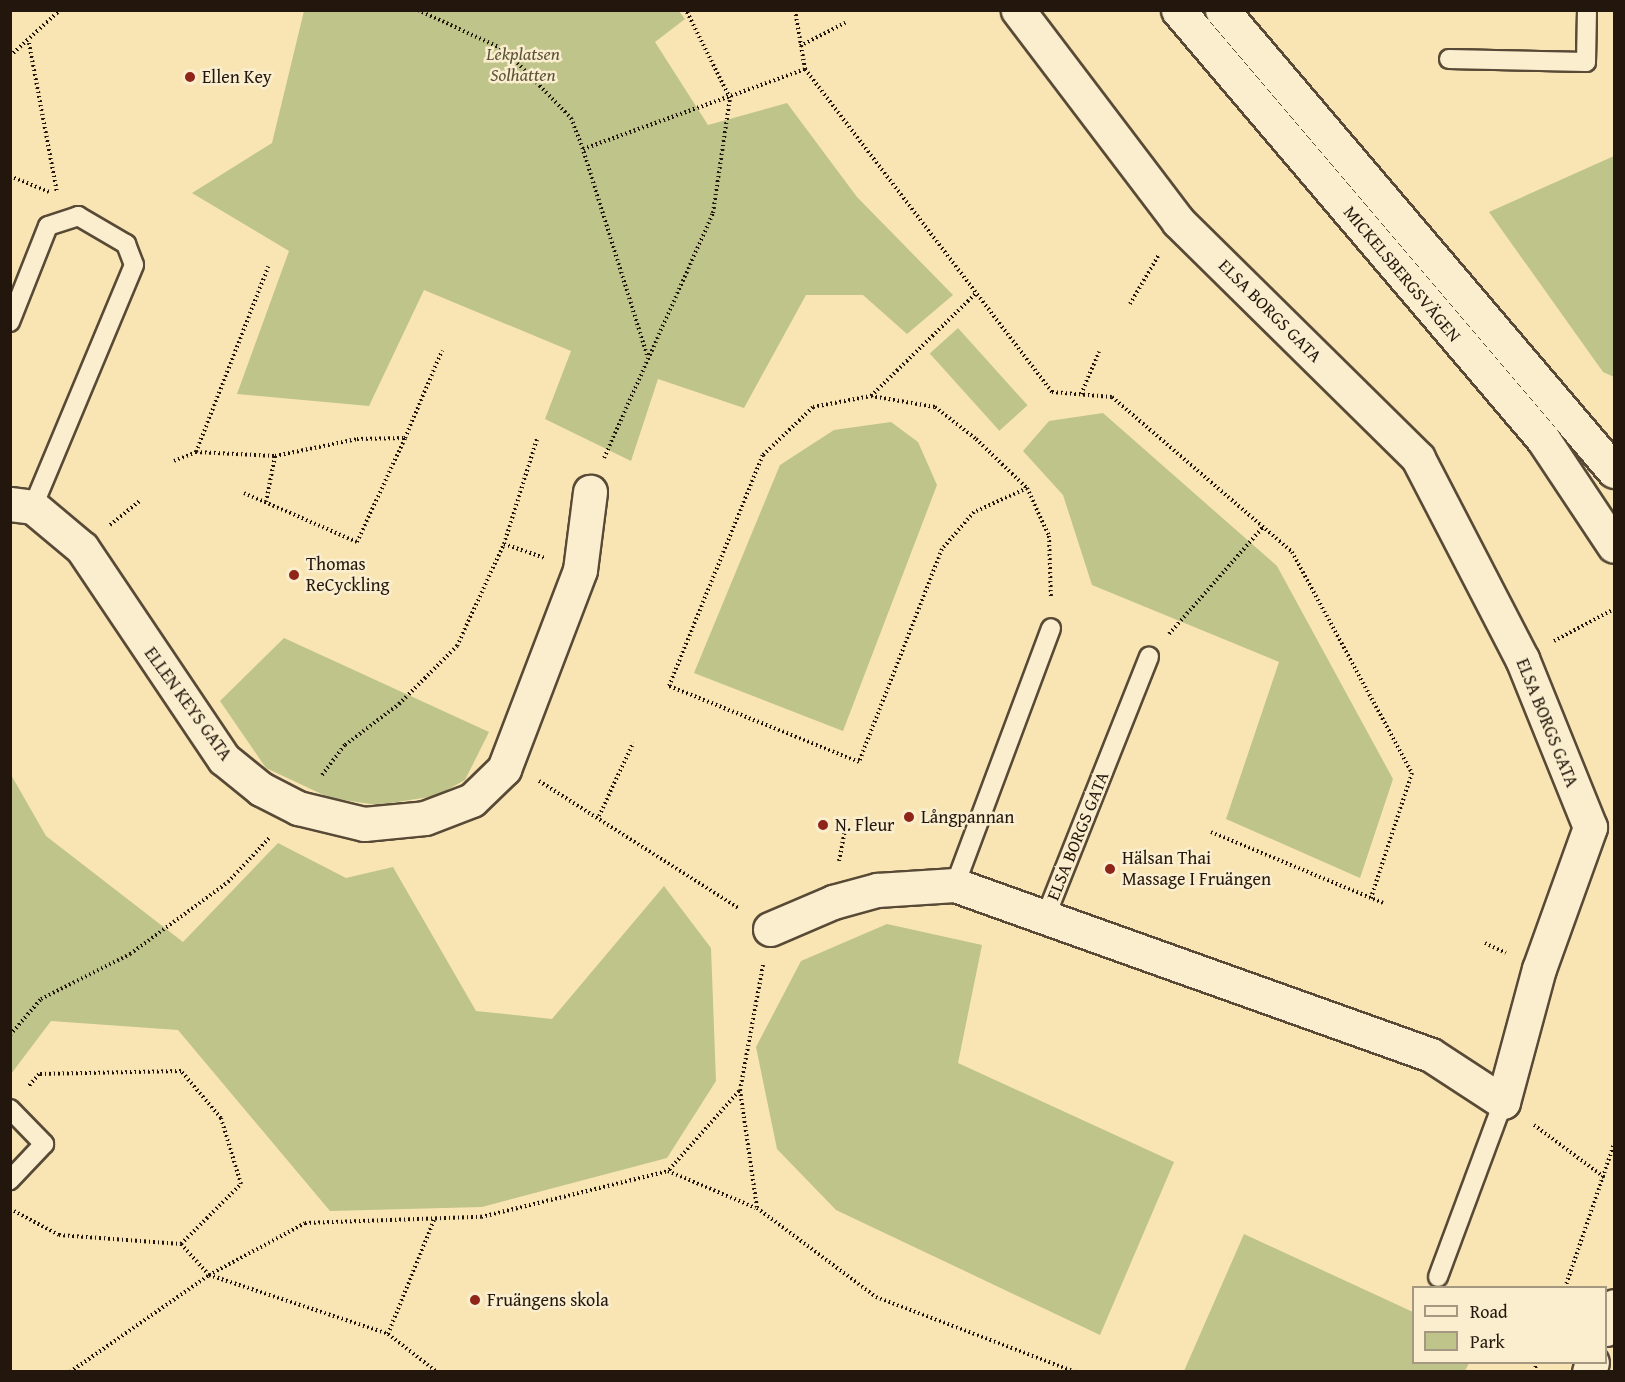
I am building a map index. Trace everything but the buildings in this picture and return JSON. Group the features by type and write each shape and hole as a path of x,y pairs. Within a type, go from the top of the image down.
{"street":[{"name":"ELSA BORGS GATA","path":"770,929 833,902 877,890 955,885 1047,914 1431,1054 1503,1102 1539,969 1590,826 1522,659 1418,458 1178,221 1018,10"},
{"name":"MICKELSBERGSVÄGEN","path":"1178,10 1543,439 1614,546"},
{"name":"MICKELSBERGSVÄGEN","path":"1222,10 1614,471"},
{"name":"ELLEN KEYS GATA","path":"22,506 82,548 224,759 261,789 298,808 364,824 425,818 471,800 504,769 580,570 590,492"},
{"path":"1607,1324 1614,1306"}],"lane":[{"path":"1449,59 1586,62 1587,10"},
{"path":"10,322 48,226 78,216 126,244 134,265 22,506"},
{"path":"955,885 1052,628"},
{"name":"ELSA BORGS GATA","path":"1047,914 1149,657"},
{"path":"1438,1277 1503,1102"},
{"path":"10,1109 44,1144 10,1180"}],"path":[{"path":"10,56 29,43 60,10"},
{"path":"418,10 505,50 571,118 583,149 648,356"},
{"path":"590,492 713,213 730,98 686,10"},
{"path":"795,10 805,69 1052,392 1112,397 1292,552 1412,773 1371,898"},
{"path":"800,46 845,23"},
{"path":"29,43 53,155"},
{"path":"583,149 730,98 805,69"},
{"path":"10,176 57,196"},
{"path":"1130,304 1178,221"},
{"path":"196,452 268,267"},
{"path":"871,396 975,294"},
{"path":"244,493 357,542 442,351"},
{"path":"1081,394 1099,352"},
{"path":"1027,488 974,512 942,549 859,762 669,686 763,455 813,407 871,396 935,407 1027,488 1050,536 1052,628"},
{"path":"174,461 196,452 275,456 357,439 405,438"},
{"path":"10,1035 41,999 130,954 228,882 298,808 345,745 399,704 457,646 504,544 537,439"},
{"path":"266,502 275,456"},
{"path":"1149,657 1263,527"},
{"path":"1522,659 1614,609"},
{"path":"599,816 633,743"},
{"path":"504,769 538,780 599,816 770,929 740,1090 757,1208"},
{"path":"1211,832 1383,903"},
{"path":"25,1091 39,1074 181,1071 221,1118 241,1184 181,1244"},
{"path":"70,1371 209,1275 305,1223 481,1217 547,1204 668,1171 740,1090"},
{"path":"1503,1102 1605,1178"},
{"path":"1565,1286 1605,1178 1614,1144"},
{"path":"668,1171 757,1208 876,1297 1076,1371"},
{"path":"10,1209 59,1235 181,1244 209,1275 388,1334 437,1371"},
{"path":"388,1334 434,1220"}],"green space":[{"name":"Lekplatsen Solhatten","path":"304,11 679,11 685,19 655,42 708,125 787,103 857,197 953,295 907,334 863,295 806,295 744,408 658,379 631,461 545,419 571,351 424,290 369,406 237,394 289,251 192,193 272,143"},
{"path":"1614,156 1614,377 1603,372 1489,212"},
{"path":"958,328 1028,405 999,431 930,353"},
{"path":"1103,413 1277,566 1393,779 1360,878 1226,819 1279,662 1092,585 1063,495 1023,451 1049,421"},
{"path":"891,422 918,442 937,485 843,731 694,673 780,465 834,430"},
{"path":"284,638 489,732 465,780 436,796 377,805 330,798 266,768 220,701"},
{"path":"10,773 46,836 183,942 278,843 346,878 393,867 476,1011 552,1019 664,886 711,948 716,1081 667,1158 482,1207 330,1211 178,1030 51,1021 11,1074"},
{"path":"887,924 982,945 958,1063 1174,1162 1100,1335 836,1210 777,1149 756,1047 801,961"},
{"path":"1244,1234 1412,1312 1412,1364 1468,1364 1465,1371 1184,1371"}],"place":[{"name":"Ellen Key","path":"190,77"},
{"name":"Thomas ReCyckling","path":"294,575"},
{"name":"Långpannan","path":"909,817"},
{"name":"N. Fleur","path":"823,825"},
{"name":"Hälsan Thai Massage I Fruängen","path":"1110,869"},
{"name":"Fruängens skola","path":"475,1300"}]}
